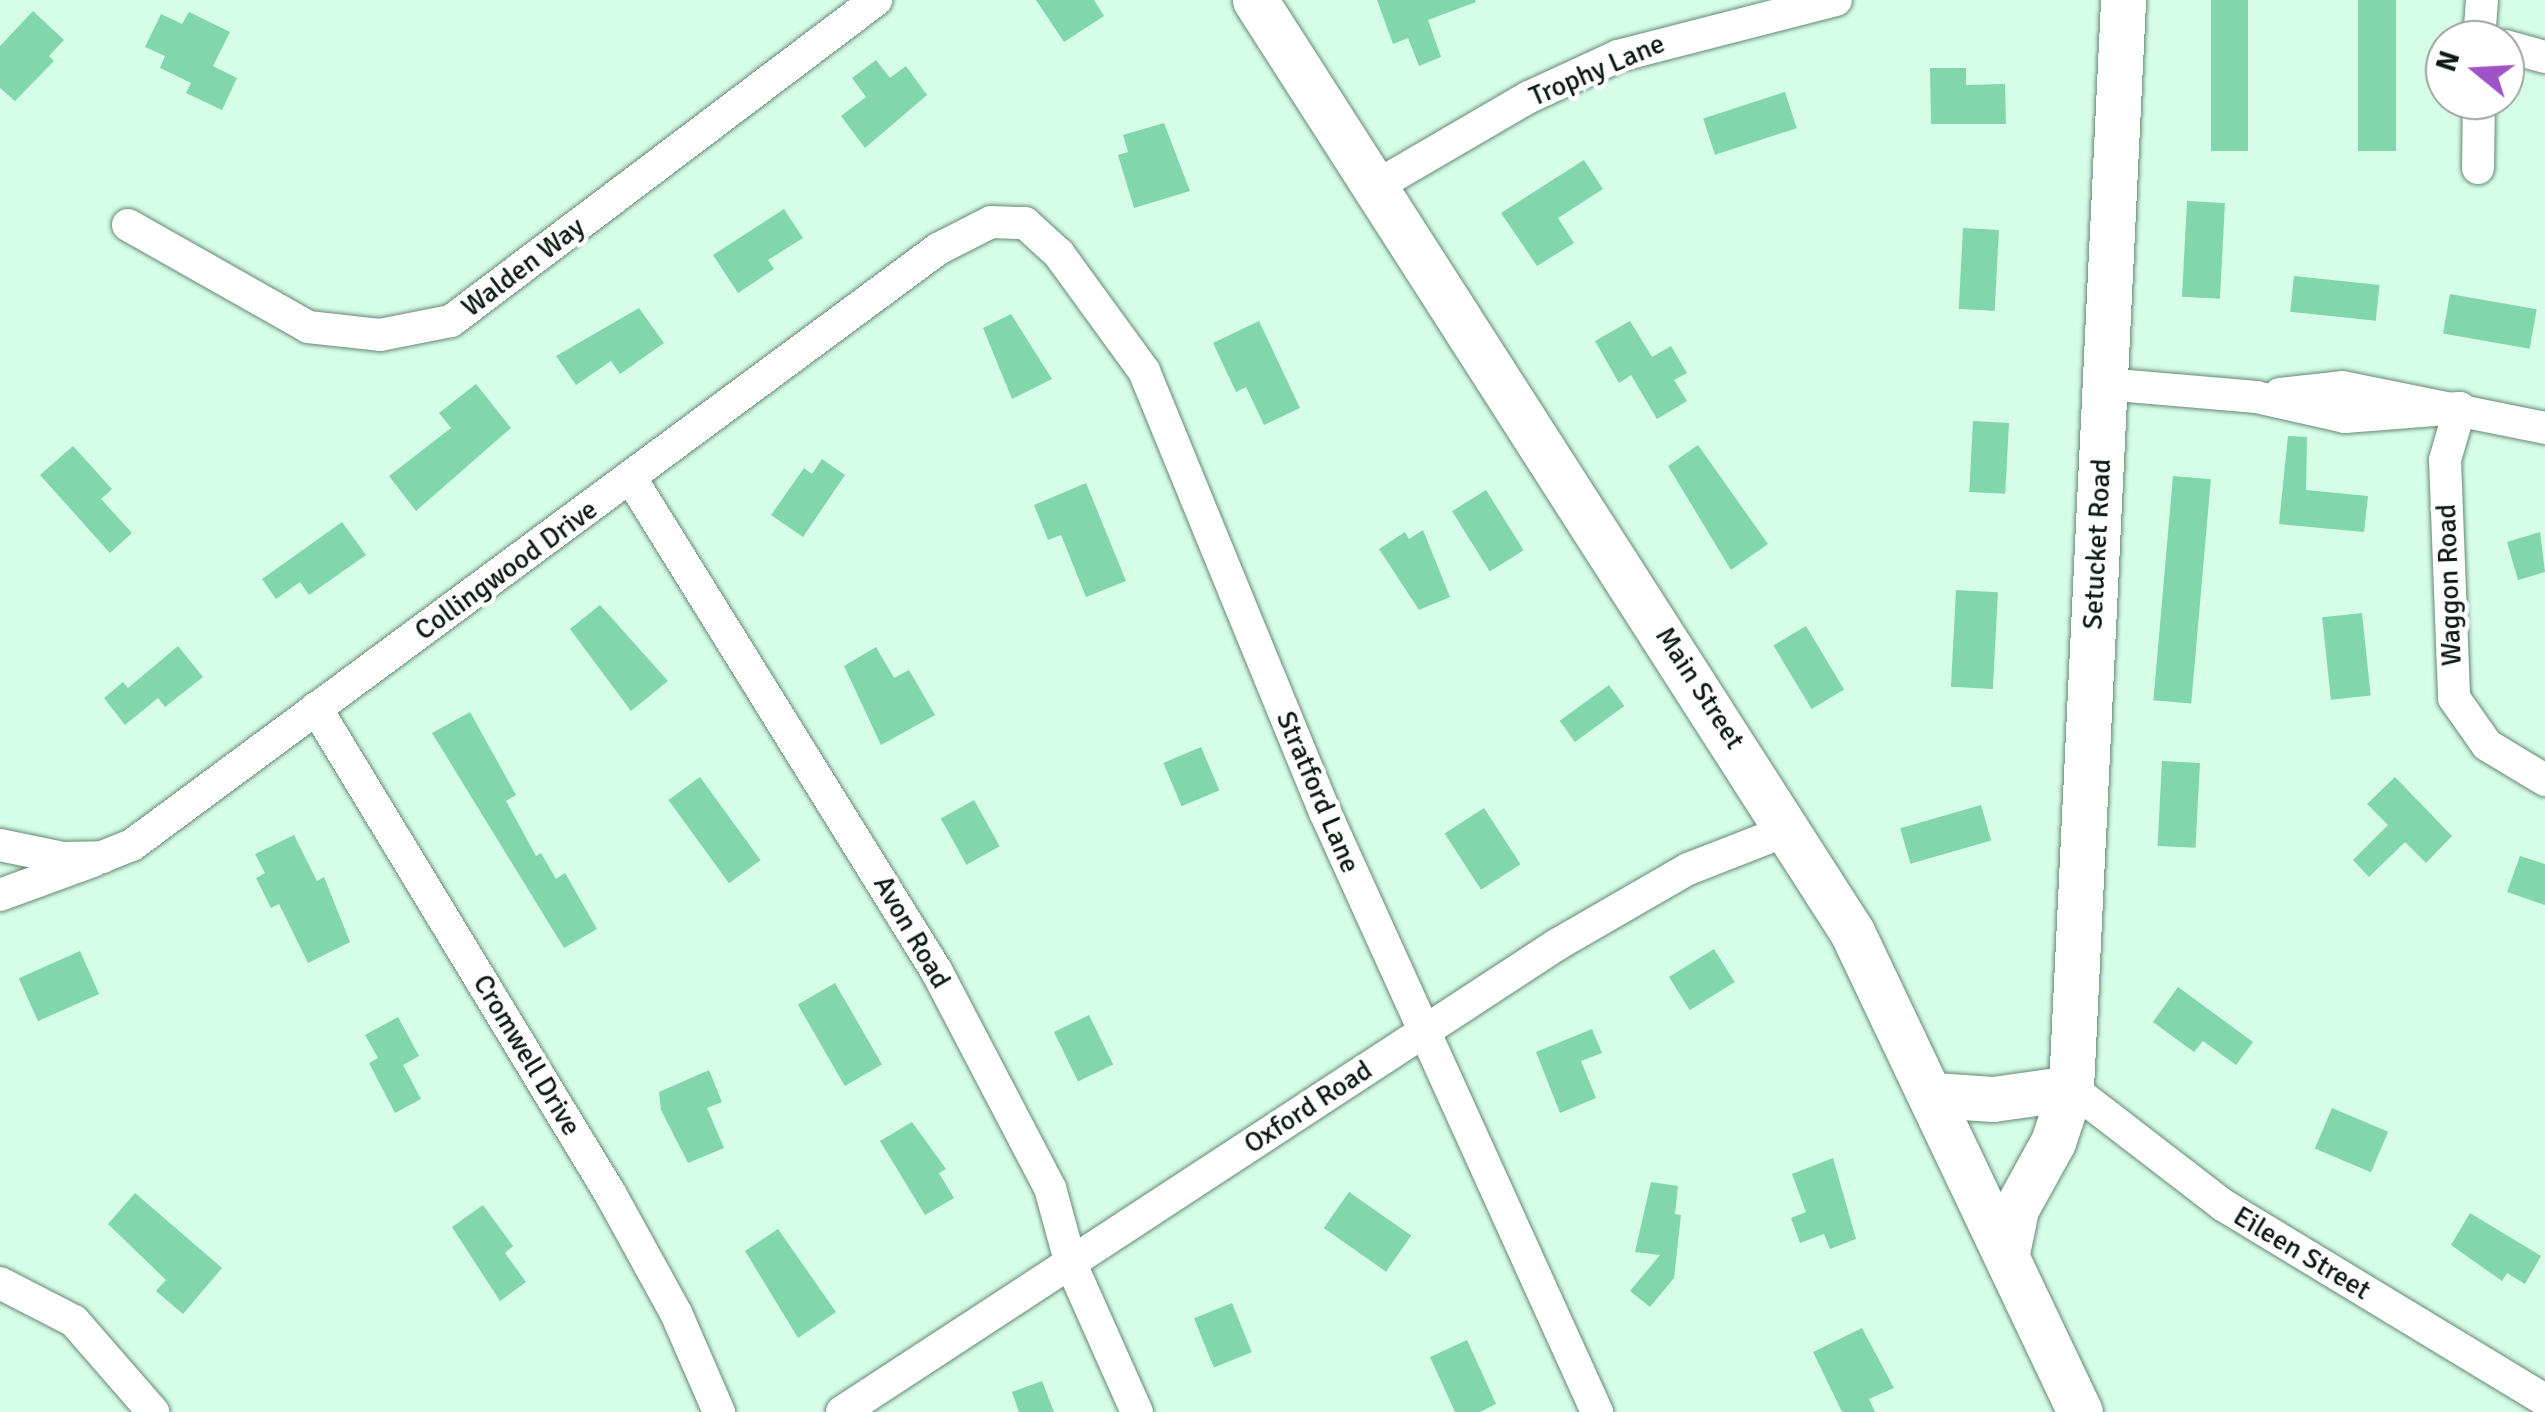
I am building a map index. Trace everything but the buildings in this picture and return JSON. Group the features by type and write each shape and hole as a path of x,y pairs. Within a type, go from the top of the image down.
{"main road":[{"name":"Main Street","path":"1255,0 1852,932 1933,1095 2080,1412"},
{"name":"Setucket Road","path":"2007,1253 2016,1209 2053,1142 2072,1088 2078,848 2123,0"},
{"path":"1933,1095 1992,1099 2072,1088"}],"street":[{"name":"Walden Way","path":"128,225 308,327 380,335 451,321 876,0"},
{"name":"Trophy Lane","path":"1376,186 1529,97 1618,56 1836,0"},
{"path":"2478,168 2479,120"},
{"name":"Collingwood Drive","path":"0,845 63,858 102,857 132,846 632,480 938,249 993,222"},
{"name":"Stratford Lane","path":"993,222 1024,223 1041,234 1144,371 1423,1033 1597,1412"},
{"path":"2105,384 2256,397 2342,387 2545,428"},
{"name":"Waggon Road","path":"2460,408 2445,460 2454,698 2487,746 2545,780"},
{"name":"Avon Road","path":"632,480 936,972 1050,1188 1071,1264 1137,1412"},
{"name":"Cromwell Drive","path":"316,708 611,1195 676,1314 719,1412"},
{"name":"Oxford Road","path":"842,1412 1423,1033 1688,869 1788,830"},
{"path":"0,895 102,857"},
{"name":"Eileen Street","path":"2072,1088 2224,1205 2545,1400"},
{"path":"0,1283 74,1321 153,1412"}]}
